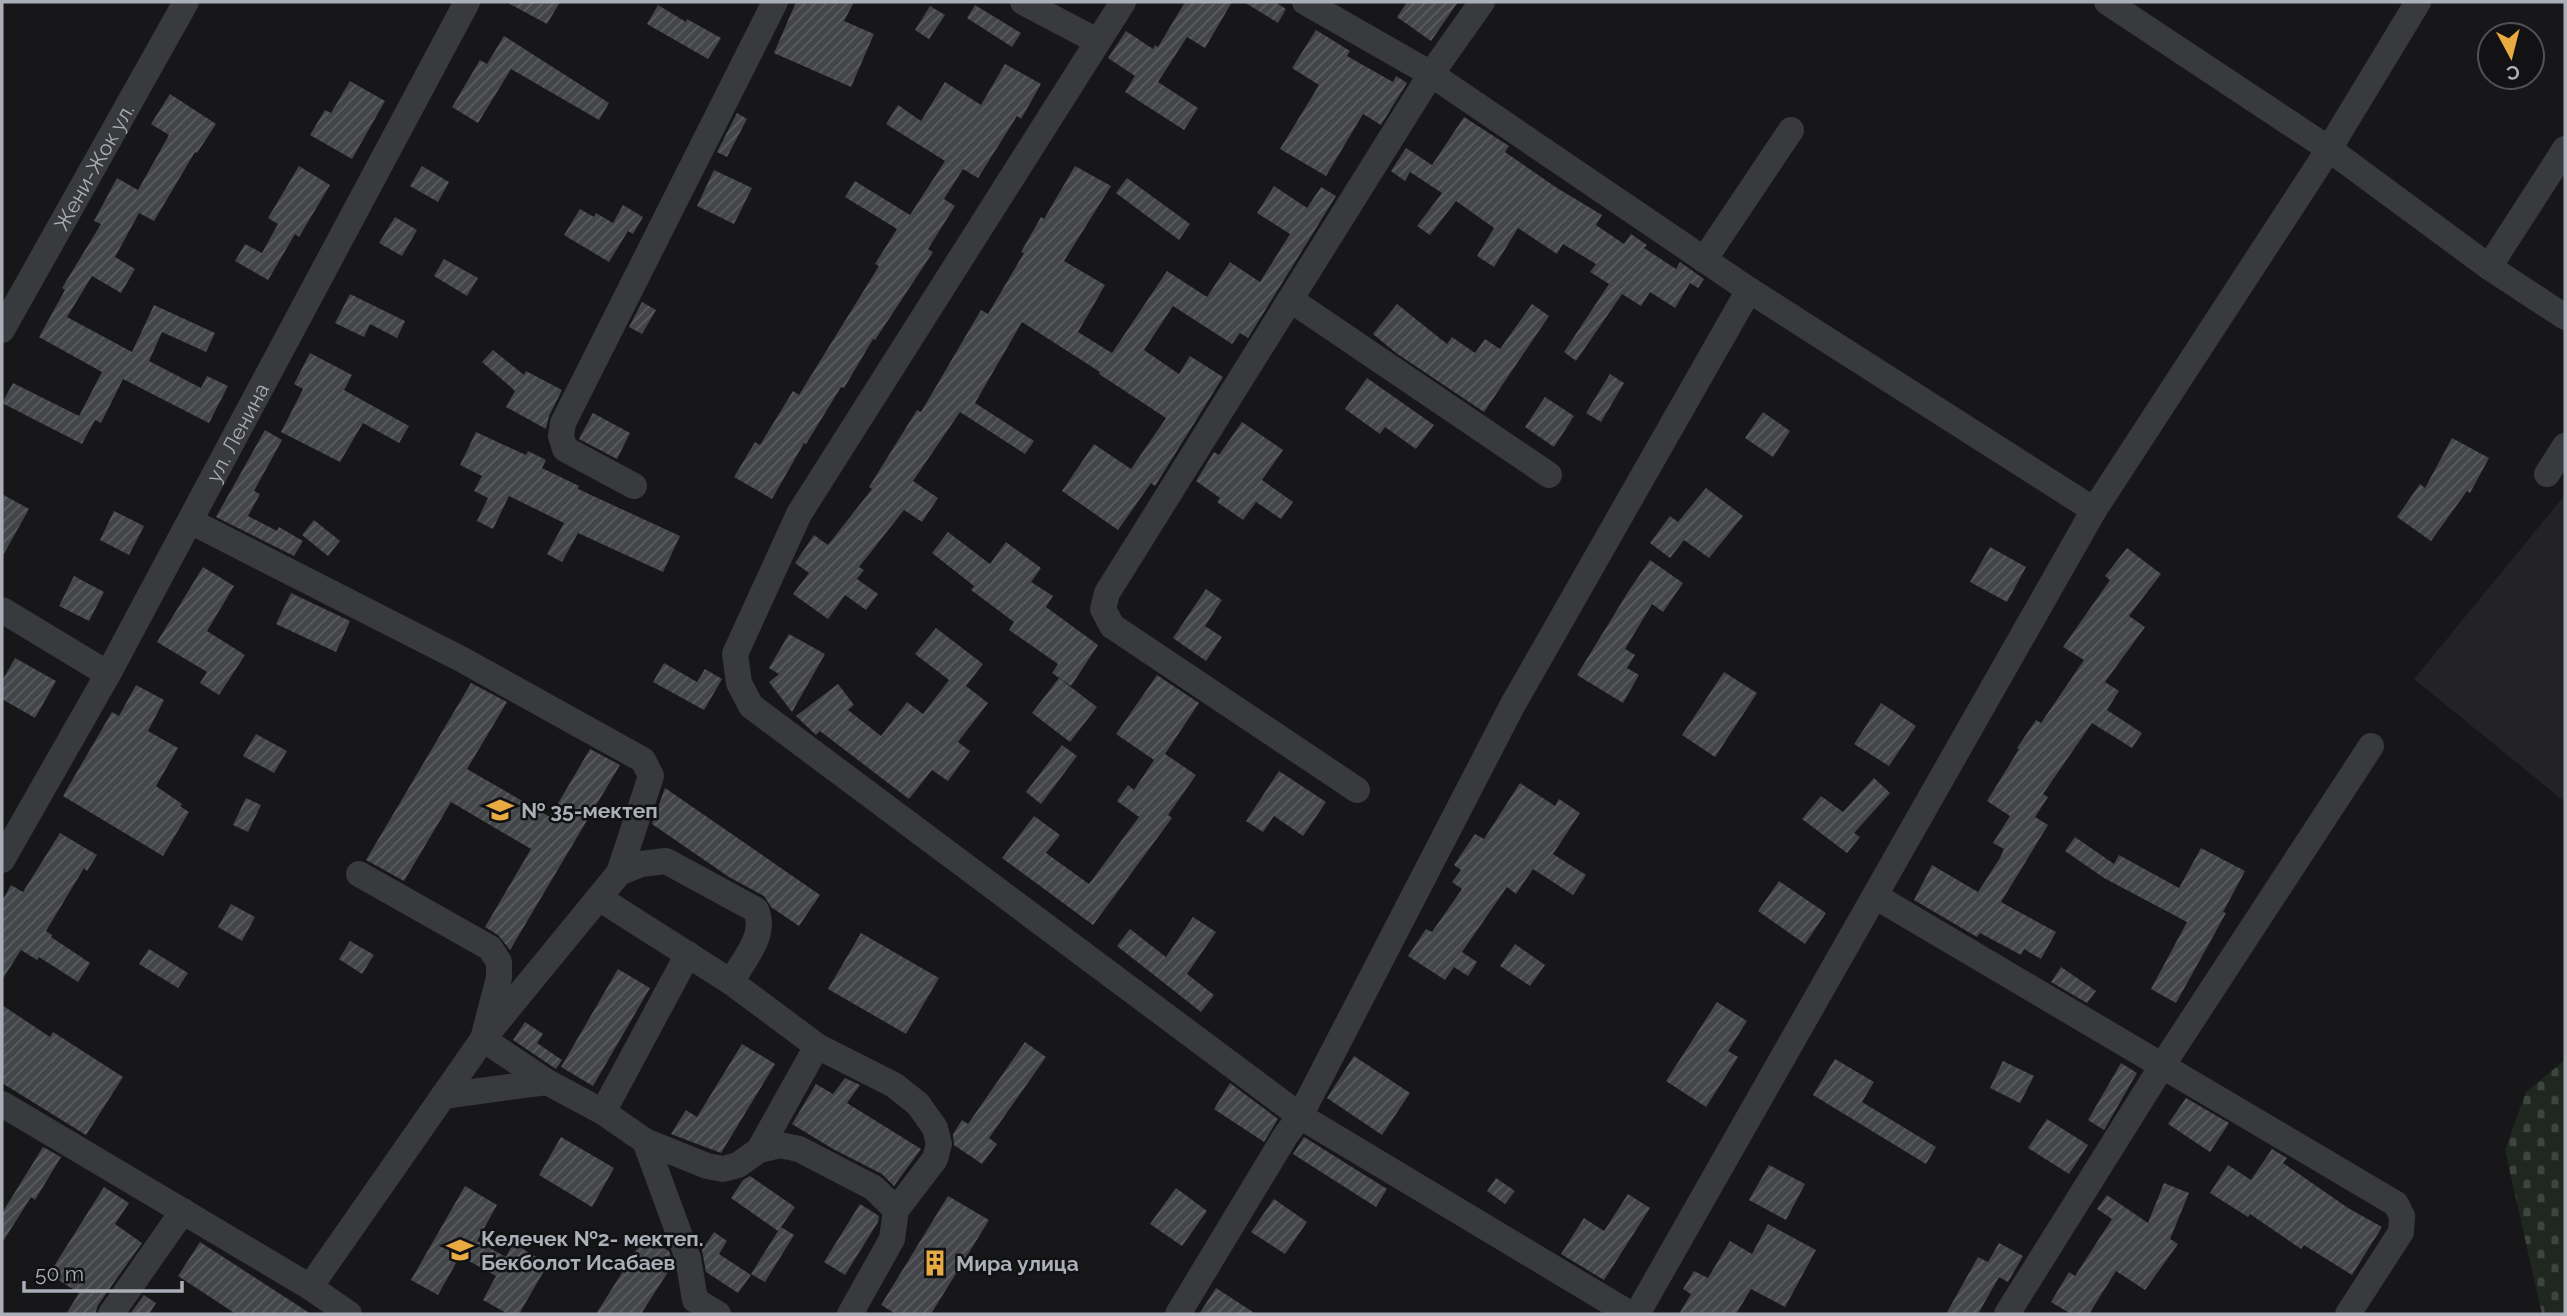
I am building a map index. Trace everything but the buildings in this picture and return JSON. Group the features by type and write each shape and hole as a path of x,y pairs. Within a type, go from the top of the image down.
{"street":[{"name":"Жени-Жок ул.","path":"2,330 186,2"},
{"name":"ул. Ленина","path":"2,860 108,674 467,2"},
{"path":"634,486 565,449 561,436 563,423 775,2"},
{"path":"1023,2 1097,41"},
{"path":"1123,2 799,514 736,654 739,683 751,706 1300,1116 1630,1314"},
{"path":"1305,2 1431,74 1749,290 2094,510"},
{"path":"1357,790 1112,626 1103,609 1107,593 1431,74 1482,2"},
{"path":"2107,2 2329,149 2489,267 2565,317"},
{"path":"1637,1314 2094,510 2329,149 2418,2"},
{"path":"1704,260 1791,130"},
{"path":"2489,267 2565,149"},
{"path":"1178,1314 1300,1116 1512,706 1749,290"},
{"path":"1291,300 1549,475"},
{"path":"2547,474 2565,446"},
{"path":"190,521 461,659 643,760 651,776 619,873 483,1039 310,1287"},
{"path":"2,610 108,674"},
{"path":"2007,1314 2162,1066 2371,746"},
{"path":"619,873 641,864 666,860 755,910 761,922 758,936 731,982"},
{"path":"359,874 490,948 499,962 499,978 483,1039"},
{"path":"1875,896 2396,1204 2402,1216 2401,1233 2348,1314"},
{"path":"599,898 731,982 817,1046 894,1086 918,1104 935,1128 939,1144 935,1159 895,1210 892,1239 849,1314"},
{"path":"603,1112 688,954"},
{"path":"483,1039 547,1082 603,1112 645,1141 707,1166 723,1169 738,1165 759,1150 780,1145 799,1149 874,1188 895,1210"},
{"path":"759,1150 817,1046"},
{"path":"443,1096 547,1082"},
{"path":"2,1104 310,1287 349,1314"},
{"path":"645,1141 688,1258 695,1300 718,1314"},
{"path":"111,1314 183,1211"}],"shaded area":[{"path":"2565,495 2565,802 2414,679"}],"green space":[{"path":"2565,1060 2565,1314 2542,1314 2505,1150 2526,1092"}],"place":[{"name":"№ 35-мектеп","path":"500,810"},
{"name":"Келечек №2- мектеп. Бекболот Исабаев","path":"460,1250"},
{"name":"Мира улица","path":"935,1263"}]}
